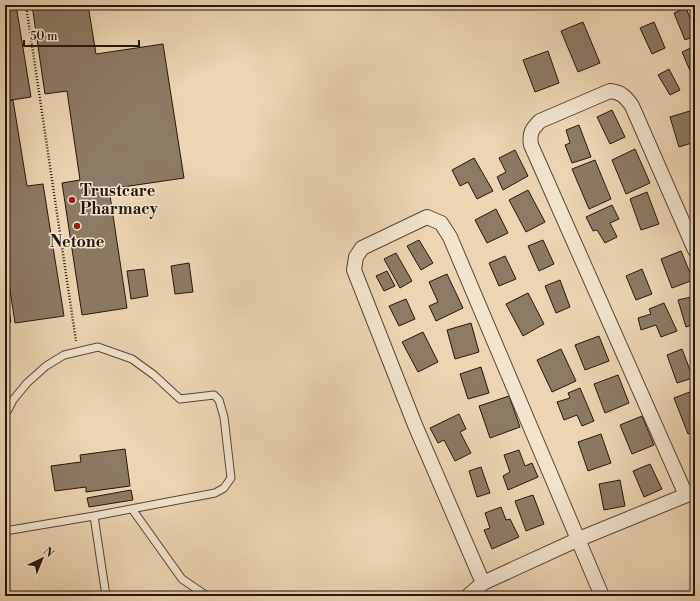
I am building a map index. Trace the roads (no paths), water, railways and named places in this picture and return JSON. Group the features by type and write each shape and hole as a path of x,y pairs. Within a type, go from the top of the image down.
{"street":[{"path":"468,596 483,583 578,539 691,493 531,145 530,137 532,130 540,121 610,91 618,92 626,97 632,106 695,250"},
{"path":"483,583 415,425 354,270 356,257 362,248 427,217 441,223 450,237 602,596"}],"lane":[{"path":"5,531 214,493 224,488 231,478 224,417 219,400 214,395 180,399 154,375 132,359 98,347 64,356 46,366 27,383 13,400 8,410"},
{"path":"132,509 182,579 207,596"},
{"path":"94,516 106,596"}],"place":[{"name":"Trustcare Pharmacy","path":"72,200"},
{"name":"Netone","path":"77,226"}]}
